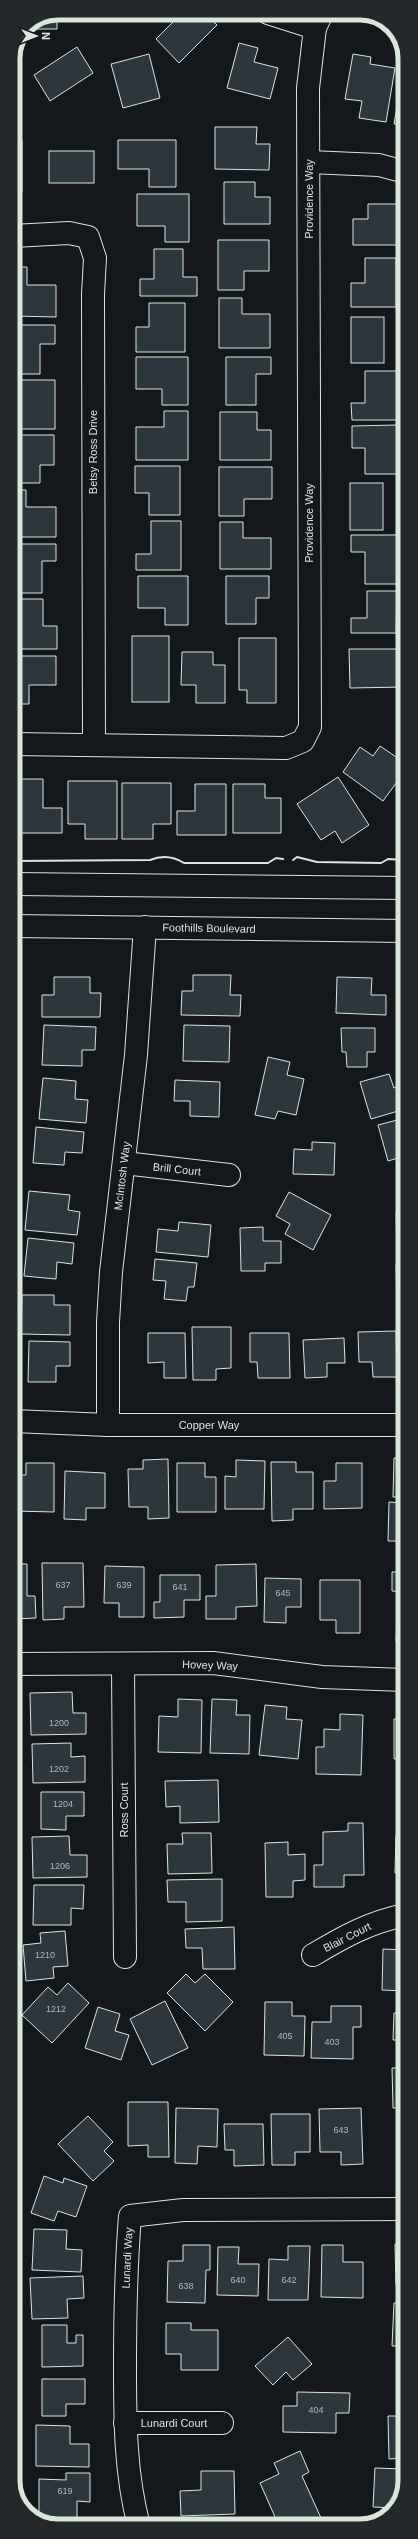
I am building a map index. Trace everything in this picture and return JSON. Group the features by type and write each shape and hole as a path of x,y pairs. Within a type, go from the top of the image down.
{"street":[{"name":"Providence Way","path":"20,744 286,748 303,741 310,727 308,88 319,21"},
{"path":"309,162 379,165 398,170"},
{"name":"Betsy Ross Drive","path":"20,236 69,233 88,237 95,258 93,294 94,744"},
{"path":"20,884 398,888"},
{"name":"Foothills Boulevard","path":"20,926 398,931"},
{"name":"McIntosh Way","path":"108,1425 108,1322 111,1272 141,1004 145,927"},
{"name":"Brill Court","path":"124,1163 229,1175"},
{"name":"Copper Way","path":"20,1421 108,1425 398,1425"},
{"name":"Hovey Way","path":"20,1664 213,1663 322,1677 398,1680"},
{"name":"Ross Court","path":"123,1664 125,1957"},
{"name":"Blair Court","path":"313,1955 353,1931 380,1920 398,1916"},
{"name":"Lunardi Way","path":"138,2519 128,2474 125,2422 125,2270 130,2216 183,2210 398,2209"},
{"name":"Lunardi Court","path":"125,2422 222,2423"}],"building":[{"path":"57,20 57,29 33,29 43,23"},
{"path":"175,20 212,20 217,25 179,63 156,39"},
{"path":"239,43 258,48 254,62 278,68 270,99 227,88"},
{"path":"77,47 93,73 50,101 34,75"},
{"path":"149,54 160,98 123,108 111,64"},
{"path":"353,54 371,57 370,64 395,68 386,122 359,118 362,101 345,99"},
{"path":"398,101 398,124 394,124"},
{"path":"215,127 257,127 256,144 270,144 269,170 215,169"},
{"path":"118,140 176,140 176,187 149,187 149,169 118,169"},
{"path":"20,141 22,141 22,192 20,192"},
{"path":"49,151 94,151 94,183 49,183"},
{"path":"224,182 255,182 255,197 270,197 270,224 224,224"},
{"path":"137,194 189,194 189,242 165,242 165,226 137,226"},
{"path":"368,204 398,204 398,245 353,245 353,219 368,219"},
{"path":"218,240 269,240 269,271 244,271 244,290 218,290"},
{"path":"154,249 183,249 183,277 197,277 197,296 140,296 140,279 154,279"},
{"path":"365,258 396,258 396,307 351,307 351,283 365,283"},
{"path":"20,267 27,267 27,285 56,285 56,317 20,316"},
{"path":"219,298 242,298 242,314 270,314 270,348 219,348"},
{"path":"149,303 185,303 185,352 136,352 136,327 149,327"},
{"path":"351,317 384,317 384,363 351,363"},
{"path":"20,325 55,325 55,344 40,344 40,374 20,374"},
{"path":"136,357 188,357 188,405 162,405 162,389 136,389"},
{"path":"226,357 271,357 271,374 256,374 256,405 226,405"},
{"path":"365,371 397,371 397,420 352,420 351,403 365,403"},
{"path":"20,380 55,380 55,429 20,429"},
{"path":"164,411 188,411 188,460 136,460 136,427 164,427"},
{"path":"220,412 257,412 257,430 271,430 271,460 220,460"},
{"path":"397,425 397,474 365,474 365,448 352,448 352,426"},
{"path":"20,435 54,435 54,465 40,465 40,483 20,483"},
{"path":"135,466 180,466 180,515 149,515 149,493 135,493"},
{"path":"219,467 272,467 272,499 244,499 244,516 219,516"},
{"path":"350,483 383,483 383,530 350,530"},
{"path":"20,490 26,490 26,507 56,507 56,537 20,537"},
{"path":"151,521 181,521 181,570 136,570 136,554 151,554"},
{"path":"220,522 243,522 243,538 271,538 271,569 220,569"},
{"path":"351,535 398,535 398,584 365,584 365,552 351,552"},
{"path":"20,544 56,544 56,561 42,561 42,593 20,593"},
{"path":"138,576 188,576 188,625 165,625 165,608 138,608"},
{"path":"226,576 269,576 269,598 256,598 256,624 226,624"},
{"path":"367,591 397,591 396,633 351,633 351,618 367,618"},
{"path":"20,599 43,599 43,626 57,626 57,649 20,649"},
{"path":"132,636 169,636 169,702 132,702"},
{"path":"239,638 276,638 276,703 247,703 247,690 239,690"},
{"path":"349,649 398,649 398,687 350,688"},
{"path":"182,652 213,652 213,665 225,665 225,703 196,703 196,685 181,685"},
{"path":"20,656 56,656 56,685 29,685 29,704 20,704"},
{"path":"380,746 398,758 398,781 383,801 343,772 360,747 373,756"},
{"path":"338,777 369,825 342,843 335,831 321,840 297,804"},
{"path":"20,779 43,779 43,808 62,808 62,833 20,833"},
{"path":"68,781 117,781 117,839 85,839 85,824 68,824"},
{"path":"122,783 171,783 171,824 153,824 153,839 122,839"},
{"path":"195,784 226,784 226,835 177,835 177,811 195,811"},
{"path":"233,784 265,784 265,798 281,798 281,833 233,833"},
{"path":"193,975 231,975 230,995 241,995 240,1016 181,1015 182,991 193,991"},
{"path":"54,977 90,977 90,993 101,993 100,1017 42,1017 42,995 54,995"},
{"path":"337,977 372,978 371,995 386,995 386,1015 336,1013"},
{"path":"44,1025 96,1027 95,1050 82,1050 82,1066 42,1065"},
{"path":"184,1025 230,1026 229,1062 183,1061"},
{"path":"341,1028 375,1028 375,1052 367,1052 367,1067 347,1067 346,1052 342,1052"},
{"path":"268,1057 290,1062 287,1075 304,1079 296,1115 278,1111 275,1119 255,1115"},
{"path":"389,1074 394,1088 398,1087 398,1111 371,1119 360,1082"},
{"path":"43,1078 76,1081 75,1099 88,1100 86,1123 39,1119"},
{"path":"175,1080 220,1082 219,1117 190,1116 190,1101 174,1101"},
{"path":"398,1120 398,1158 388,1161 378,1125"},
{"path":"36,1127 84,1132 82,1153 65,1152 64,1165 33,1163"},
{"path":"312,1142 335,1143 334,1175 293,1174 294,1149 312,1150"},
{"path":"29,1191 70,1195 68,1210 80,1212 77,1235 25,1230"},
{"path":"289,1192 331,1215 313,1250 285,1234 290,1224 276,1216"},
{"path":"396,1213 398,1213 398,1250"},
{"path":"179,1222 211,1225 208,1257 156,1252 158,1229 178,1231"},
{"path":"263,1227 263,1241 281,1241 281,1263 265,1263 265,1271 241,1271 240,1228"},
{"path":"28,1238 74,1243 72,1264 57,1262 56,1279 24,1276"},
{"path":"155,1259 197,1263 194,1287 188,1287 186,1301 164,1299 166,1281 153,1280"},
{"path":"396,1264 398,1264 398,1305 397,1305"},
{"path":"22,1295 54,1295 54,1305 70,1305 70,1335 21,1334"},
{"path":"192,1327 231,1327 231,1368 216,1369 216,1380 193,1380"},
{"path":"396,1331 397,1377 373,1377 372,1362 359,1362 358,1332"},
{"path":"148,1333 185,1333 186,1378 164,1378 164,1362 148,1363"},
{"path":"250,1333 289,1333 290,1378 258,1378 257,1362 250,1362"},
{"path":"344,1338 345,1363 327,1363 327,1377 305,1378 303,1340"},
{"path":"29,1341 70,1342 70,1366 56,1366 56,1382 28,1382"},
{"path":"394,1458 398,1458 398,1497 393,1497"},
{"path":"168,1459 169,1518 148,1519 148,1507 129,1507 128,1469 143,1469 143,1460"},
{"path":"236,1460 265,1461 264,1509 225,1509 225,1476 236,1477"},
{"path":"271,1462 296,1462 296,1472 313,1472 313,1509 293,1509 293,1520 272,1521"},
{"path":"26,1463 54,1463 54,1512 20,1511 20,1475 26,1475"},
{"path":"177,1463 205,1463 205,1477 216,1477 216,1512 177,1512"},
{"path":"336,1463 362,1463 362,1508 324,1509 324,1481 336,1481"},
{"path":"65,1471 105,1473 105,1508 86,1508 86,1520 64,1519"},
{"path":"389,1502 398,1503 398,1541 388,1541"},
{"path":"42,1563 83,1563 84,1607 64,1607 64,1619 43,1620"},
{"path":"20,1564 27,1564 27,1596 35,1596 36,1618 20,1619"},
{"path":"256,1564 257,1606 236,1607 236,1619 206,1619 206,1596 216,1596 216,1565"},
{"path":"105,1566 144,1567 144,1617 119,1617 119,1603 104,1603"},
{"path":"392,1572 398,1572 398,1591 392,1591"},
{"path":"160,1575 200,1575 200,1600 184,1600 184,1617 154,1618 154,1602 160,1602"},
{"path":"265,1578 301,1579 301,1607 286,1607 286,1623 264,1622"},
{"path":"320,1580 360,1580 360,1633 336,1633 336,1620 320,1620"},
{"path":"398,1598 398,1641 396,1641"},
{"path":"72,1692 73,1713 86,1713 86,1734 31,1735 30,1693"},
{"path":"178,1699 202,1700 201,1753 158,1752 159,1716 178,1717"},
{"path":"212,1699 237,1700 236,1715 250,1715 249,1754 210,1753"},
{"path":"265,1705 287,1707 286,1719 302,1720 298,1759 259,1755"},
{"path":"340,1714 363,1715 361,1775 316,1774 316,1747 324,1747 324,1729 340,1730"},
{"path":"394,1719 398,1719 398,1759 394,1759"},
{"path":"71,1743 71,1757 85,1756 85,1782 33,1783 32,1744"},
{"path":"218,1780 219,1822 180,1823 180,1806 166,1807 165,1781"},
{"path":"41,1792 84,1792 84,1816 66,1816 66,1830 41,1829"},
{"path":"348,1823 363,1823 364,1875 344,1875 344,1887 314,1887 314,1865 323,1865 323,1832 348,1831"},
{"path":"182,1833 211,1833 212,1873 168,1874 167,1844 183,1844"},
{"path":"396,1835 398,1835 398,1873 395,1873"},
{"path":"69,1836 70,1855 87,1855 87,1877 33,1878 32,1837"},
{"path":"288,1842 288,1855 305,1854 305,1880 293,1881 293,1897 266,1897 265,1843"},
{"path":"222,1879 222,1921 186,1922 186,1902 168,1902 167,1880"},
{"path":"34,1885 84,1885 83,1909 71,1908 71,1925 33,1925"},
{"path":"234,1927 235,1969 203,1969 202,1948 186,1948 185,1929"},
{"path":"65,1931 68,1966 53,1967 54,1978 26,1981 23,1945 41,1943 40,1933"},
{"path":"383,1949 398,1950 398,1991 382,1990"},
{"path":"186,1974 195,1983 205,1974 233,2002 205,2031 167,1993"},
{"path":"68,1983 89,2003 52,2043 22,2015 48,1987 57,1995"},
{"path":"165,2001 188,2048 152,2065 130,2019"},
{"path":"265,2002 292,2002 292,2016 305,2016 304,2056 264,2055"},
{"path":"331,2006 361,2006 361,2027 353,2027 353,2059 311,2058 312,2022 331,2022"},
{"path":"98,2007 120,2014 115,2031 129,2035 121,2060 85,2048"},
{"path":"394,2013 398,2013 398,2040 393,2040"},
{"path":"392,2068 398,2068 398,2108 393,2108"},
{"path":"128,2102 168,2102 169,2157 148,2157 148,2145 128,2146"},
{"path":"176,2108 218,2109 217,2147 198,2146 197,2164 175,2163"},
{"path":"361,2108 363,2164 341,2165 341,2152 320,2152 319,2109"},
{"path":"271,2114 310,2114 310,2152 295,2152 295,2165 272,2165"},
{"path":"88,2116 113,2142 104,2151 114,2161 93,2181 58,2144"},
{"path":"224,2124 263,2124 264,2165 234,2166 234,2150 225,2150"},
{"path":"398,2131 398,2170 397,2170"},
{"path":"44,2176 63,2183 64,2178 87,2186 76,2217 58,2211 54,2221 31,2213"},
{"path":"34,2229 67,2230 66,2249 82,2250 81,2272 32,2270"},
{"path":"395,2244 398,2244 398,2285 396,2285"},
{"path":"183,2245 210,2245 210,2270 206,2270 205,2303 167,2302 168,2261 183,2261"},
{"path":"322,2245 343,2245 343,2262 363,2262 363,2298 321,2297"},
{"path":"288,2246 310,2246 308,2300 268,2300 269,2259 288,2260"},
{"path":"218,2247 239,2247 238,2264 259,2264 258,2296 217,2295"},
{"path":"83,2276 84,2298 67,2299 68,2318 32,2319 30,2278"},
{"path":"394,2303 398,2303 398,2346 392,2346"},
{"path":"166,2323 191,2323 191,2330 218,2330 218,2370 181,2370 181,2354 166,2354"},
{"path":"42,2325 67,2325 67,2343 76,2343 76,2335 83,2335 83,2366 42,2367"},
{"path":"288,2337 312,2364 293,2380 286,2372 273,2385 255,2366"},
{"path":"397,2360 398,2360 398,2398"},
{"path":"42,2379 85,2379 85,2404 66,2404 66,2416 42,2416"},
{"path":"297,2392 350,2393 349,2413 336,2413 336,2433 283,2432 283,2406 297,2406"},
{"path":"388,2416 398,2416 398,2458 389,2459"},
{"path":"36,2425 70,2426 70,2444 89,2444 89,2467 36,2466"},
{"path":"300,2451 309,2472 302,2476 321,2518 276,2519 260,2483 279,2474 274,2463"},
{"path":"375,2468 398,2469 398,2486 393,2500 387,2508 373,2507"},
{"path":"201,2471 234,2471 235,2514 181,2516 180,2491 201,2490"},
{"path":"66,2473 90,2473 90,2502 77,2501 77,2519 55,2519 39,2514 39,2479 66,2480"}],"wall":[{"path":"20,861 150,860 163,857 176,859 184,863 268,863 276,858 283,859"},
{"path":"293,860 297,857 317,862 381,863 388,859 398,860"}]}
